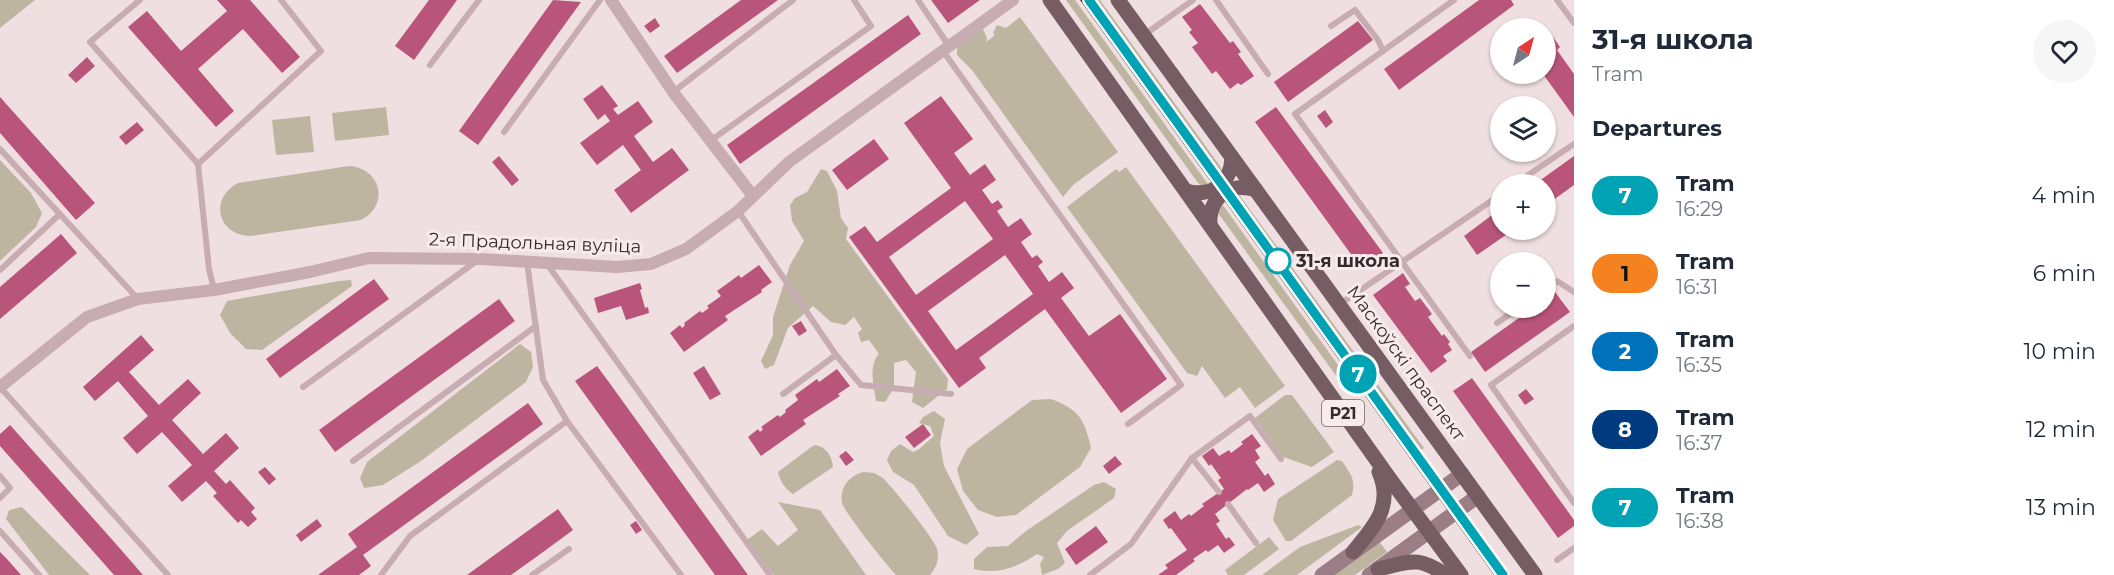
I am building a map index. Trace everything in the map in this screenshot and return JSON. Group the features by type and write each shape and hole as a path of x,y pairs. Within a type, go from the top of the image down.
{"main road":[{"name":"Р21","path":"1050,0 1369,450 1461,575"},
{"name":"Маскоўскі праспект","path":"1118,0 1535,575"},
{"path":"1186,191 1207,192 1219,186 1230,170 1232,158"},
{"path":"1210,225 1211,210 1223,193 1236,187 1256,190"},
{"path":"1353,552 1375,524 1384,503 1384,484 1369,450"},
{"path":"1322,575 1462,474"},
{"path":"1373,572 1478,496"},
{"path":"1373,572 1412,560 1423,562 1446,575"}],"street":[{"path":"611,0 673,92 753,196"},
{"name":"2-я Прадольная вуліца","path":"0,387 87,317 138,299 214,290 369,258 480,259 617,267 651,264 686,249 738,211 789,162 1013,0"}],"lane":[{"path":"140,0 90,42 198,164 209,269 214,290"},
{"path":"198,164 321,51 281,0"},
{"path":"430,65 478,0"},
{"path":"504,132 600,0"},
{"path":"673,92 793,0"},
{"path":"710,141 871,26 854,0"},
{"path":"918,0 946,49 1181,385 1128,424"},
{"path":"1143,35 1192,0"},
{"path":"1216,0 1268,74"},
{"path":"1454,0 1295,114 1470,356"},
{"path":"1557,0 1574,23"},
{"path":"1331,26 1355,10 1378,40 1383,51"},
{"path":"1530,174 1574,144"},
{"path":"0,149 138,299"},
{"path":"1340,304 1490,202"},
{"path":"738,211 836,355 861,385 951,394"},
{"path":"0,270 60,214"},
{"path":"303,387 480,259"},
{"path":"526,262 543,380 567,421 681,575"},
{"path":"547,264 770,575"},
{"path":"1556,282 1574,292"},
{"path":"1497,323 1504,318"},
{"path":"353,461 536,326"},
{"path":"1574,326 1489,382 1574,503"},
{"path":"783,394 836,355"},
{"path":"0,387 168,575"},
{"path":"1091,575 1131,544 1192,458 1250,416 1281,459"},
{"path":"381,575 410,536 567,421"},
{"path":"1192,458 1219,492"},
{"path":"0,476 10,488 0,498"},
{"path":"1228,504 1256,543"},
{"path":"0,531 39,575"},
{"path":"1557,560 1574,548"},
{"path":"532,575 569,549"}],"shaded area":[{"path":"0,0 35,0 0,28"},
{"path":"1066,0 1075,0 1210,187 1203,187 1198,183"},
{"path":"1092,0 1100,0 1220,166 1223,173 1221,179"},
{"path":"1020,17 1118,152 1073,185 1063,197 972,70 957,55 957,46 983,29 987,38 986,42 995,35 993,33 997,25 1006,28"},
{"path":"386,107 389,135 335,141 332,113"},
{"path":"310,116 314,152 276,155 272,120"},
{"path":"0,160 31,193 42,213 36,227 0,261"},
{"path":"349,166 360,168 368,173 375,180 378,188 376,206 361,220 250,236 239,234 224,223 220,206 223,197 238,183"},
{"path":"1126,167 1285,386 1255,408 1240,387 1225,398 1202,366 1197,376 1187,373 1067,207 1116,169 1119,172"},
{"path":"821,169 827,171 837,191 841,218 848,228 846,239 948,379 947,389 923,408 912,402 916,372 906,360 894,363 894,388 885,402 876,401 873,370 879,354 869,340 861,342 858,333 862,329 854,317 845,325 831,322 813,306 788,328 774,365 765,369 761,361 773,335 773,317 790,265 804,241 792,221 790,205 795,198 807,192"},
{"path":"1232,194 1240,196 1424,448 1419,452"},
{"path":"1220,201 1351,383 1345,388 1218,213"},
{"path":"351,280 352,286 262,350 246,349 230,333 220,315 227,301"},
{"path":"520,344 531,352 533,367 526,382 421,461 383,485 364,488 360,478 367,462"},
{"path":"1285,395 1292,395 1334,452 1312,467 1283,457 1255,418"},
{"path":"1051,399 1075,412 1086,430 1091,448 1080,467 1016,515 997,517 978,510 963,491 957,469 967,449 1032,400"},
{"path":"934,411 945,419 940,443 944,466 979,534 966,545 948,536 914,485 893,472 887,460 891,451 900,444 913,452 934,436 930,426 919,423 923,417"},
{"path":"814,445 828,452 833,467 793,494 783,484 778,472"},
{"path":"1337,460 1342,461 1352,477 1352,495 1291,541 1286,541 1273,520 1278,499"},
{"path":"864,472 874,473 883,478 934,543 938,560 930,575 896,575 845,509 842,503 844,487 854,476"},
{"path":"1104,482 1116,489 1114,498 1067,531 1057,543 1065,563 1058,569 1042,575 1040,564 1044,557 1037,554 1007,569 983,571 974,569 974,559 987,547 1008,546 1026,531 1094,485"},
{"path":"778,502 820,510 866,575 774,575 747,540 762,529 778,546 798,530"},
{"path":"22,507 90,575 49,575 6,519 9,510"},
{"path":"1358,525 1362,527 1297,575 1262,575 1300,547"},
{"path":"1269,537 1279,549 1244,575 1228,575 1225,570"},
{"path":"1379,541 1387,552 1355,575 1331,575"}],"building":[{"path":"217,0 250,0 300,57 282,73 243,29 198,69 234,111 216,127 128,27 147,11 181,51 227,11"},
{"path":"429,0 457,0 414,60 395,46"},
{"path":"553,0 581,2 478,145 459,131"},
{"path":"741,0 778,0 677,73 664,56"},
{"path":"931,0 980,0 948,23"},
{"path":"1479,0 1511,0 1514,5 1496,18 1490,18 1490,23 1399,90 1384,69"},
{"path":"1200,4 1230,43 1233,41 1241,52 1238,54 1254,76 1241,85 1238,83 1230,89 1216,71 1212,74 1192,47 1198,43 1189,32 1192,30 1182,17"},
{"path":"908,15 921,34 740,164 727,145"},
{"path":"655,18 660,26 650,33 644,26"},
{"path":"1358,21 1373,40 1288,102 1274,82"},
{"path":"1556,41 1560,47 1557,50 1574,74 1574,117 1550,84 1556,84"},
{"path":"87,57 95,66 76,83 68,75"},
{"path":"602,85 618,106 613,109 618,115 638,101 653,122 634,136 653,162 672,148 689,170 631,213 614,190 641,170 623,145 597,165 580,143 610,121 605,114 598,120 583,99"},
{"path":"941,96 973,139 954,153 970,175 985,164 996,180 982,190 992,204 998,200 1003,207 997,211 1008,227 1021,218 1032,234 1021,242 1032,258 1037,255 1043,262 1038,266 1049,282 1062,272 1074,288 1061,298 1089,336 1120,314 1167,379 1121,413 1045,309 979,358 986,368 959,388 849,237 865,226 877,242 951,188 904,123","holes":["965,201 993,239 916,295 889,257","1005,255 1033,294 956,350 928,311"]},
{"path":"0,97 95,203 76,220 0,133"},
{"path":"1276,107 1383,253 1361,268 1255,122"},
{"path":"1325,110 1333,122 1326,128 1317,116"},
{"path":"137,122 144,130 126,145 119,137"},
{"path":"874,139 889,159 847,190 832,170"},
{"path":"499,156 519,180 512,186 492,162"},
{"path":"1574,156 1574,185 1556,198 1556,174 1549,174"},
{"path":"1490,216 1490,240 1499,240 1477,255 1464,236"},
{"path":"61,234 77,253 0,319 0,287"},
{"path":"759,265 772,282 761,290 762,292 725,316 728,320 684,352 670,333 680,325 682,328 684,323 700,311 702,313 709,308 707,306 721,296 717,291 739,275 741,278"},
{"path":"1403,273 1410,284 1405,287 1415,301 1420,298 1432,314 1428,317 1442,336 1444,334 1450,342 1448,344 1452,350 1443,356 1447,361 1431,373 1373,295"},
{"path":"374,279 389,299 280,378 266,359"},
{"path":"640,283 645,308 648,307 649,313 626,320 621,306 598,313 594,298"},
{"path":"1556,293 1570,312 1485,372 1471,352 1519,318 1556,318"},
{"path":"499,299 515,321 335,452 319,430"},
{"path":"801,321 807,331 799,336 792,326"},
{"path":"141,335 154,350 129,372 159,405 188,379 201,393 172,420 203,454 226,433 239,448 214,471 226,484 230,480 255,508 251,512 257,519 248,527 241,520 238,523 213,496 217,493 206,481 182,502 168,486 192,465 162,432 137,454 123,438 148,416 118,381 95,401 83,387"},
{"path":"597,366 748,575 715,575 575,381"},
{"path":"704,366 721,394 710,400 693,373"},
{"path":"837,369 850,386 838,394 840,396 803,420 806,424 761,456 748,437 758,429 760,432 763,429 761,427 786,412 785,410 798,400 795,395 817,379 819,382"},
{"path":"1472,378 1574,520 1574,526 1558,538 1453,391"},
{"path":"1526,389 1534,399 1525,405 1518,395"},
{"path":"528,403 543,424 363,555 371,566 359,575 318,575 357,547 348,534"},
{"path":"923,424 931,435 914,448 905,437"},
{"path":"10,425 143,575 114,575 0,446 0,434"},
{"path":"1252,434 1261,446 1255,450 1260,458 1255,462 1265,476 1268,473 1275,484 1264,492 1258,483 1215,514 1220,521 1216,524 1226,539 1229,537 1235,545 1224,553 1218,545 1208,552 1206,550 1176,575 1158,575 1168,568 1165,565 1187,550 1163,520 1175,511 1181,520 1189,514 1191,516 1204,506 1202,504 1224,489 1218,480 1221,478 1202,456 1213,448 1219,456 1229,450 1231,453"},
{"path":"846,451 854,460 846,466 839,456"},
{"path":"1115,456 1122,464 1109,474 1103,466"},
{"path":"265,467 276,479 269,485 258,472"},
{"path":"558,509 573,530 539,555 511,575 467,575"},
{"path":"317,519 322,526 301,542 296,535"},
{"path":"636,521 642,530 636,534 630,525"},
{"path":"1096,526 1108,542 1076,565 1065,549"},
{"path":"0,552 7,559 21,575 0,575"}],"tram line":[{"path":"1081,0 1495,575"},
{"name":"7","path":"1089,0 1503,575"}],"place":[{"name":"31-я школа","path":"1278,261"}]}
